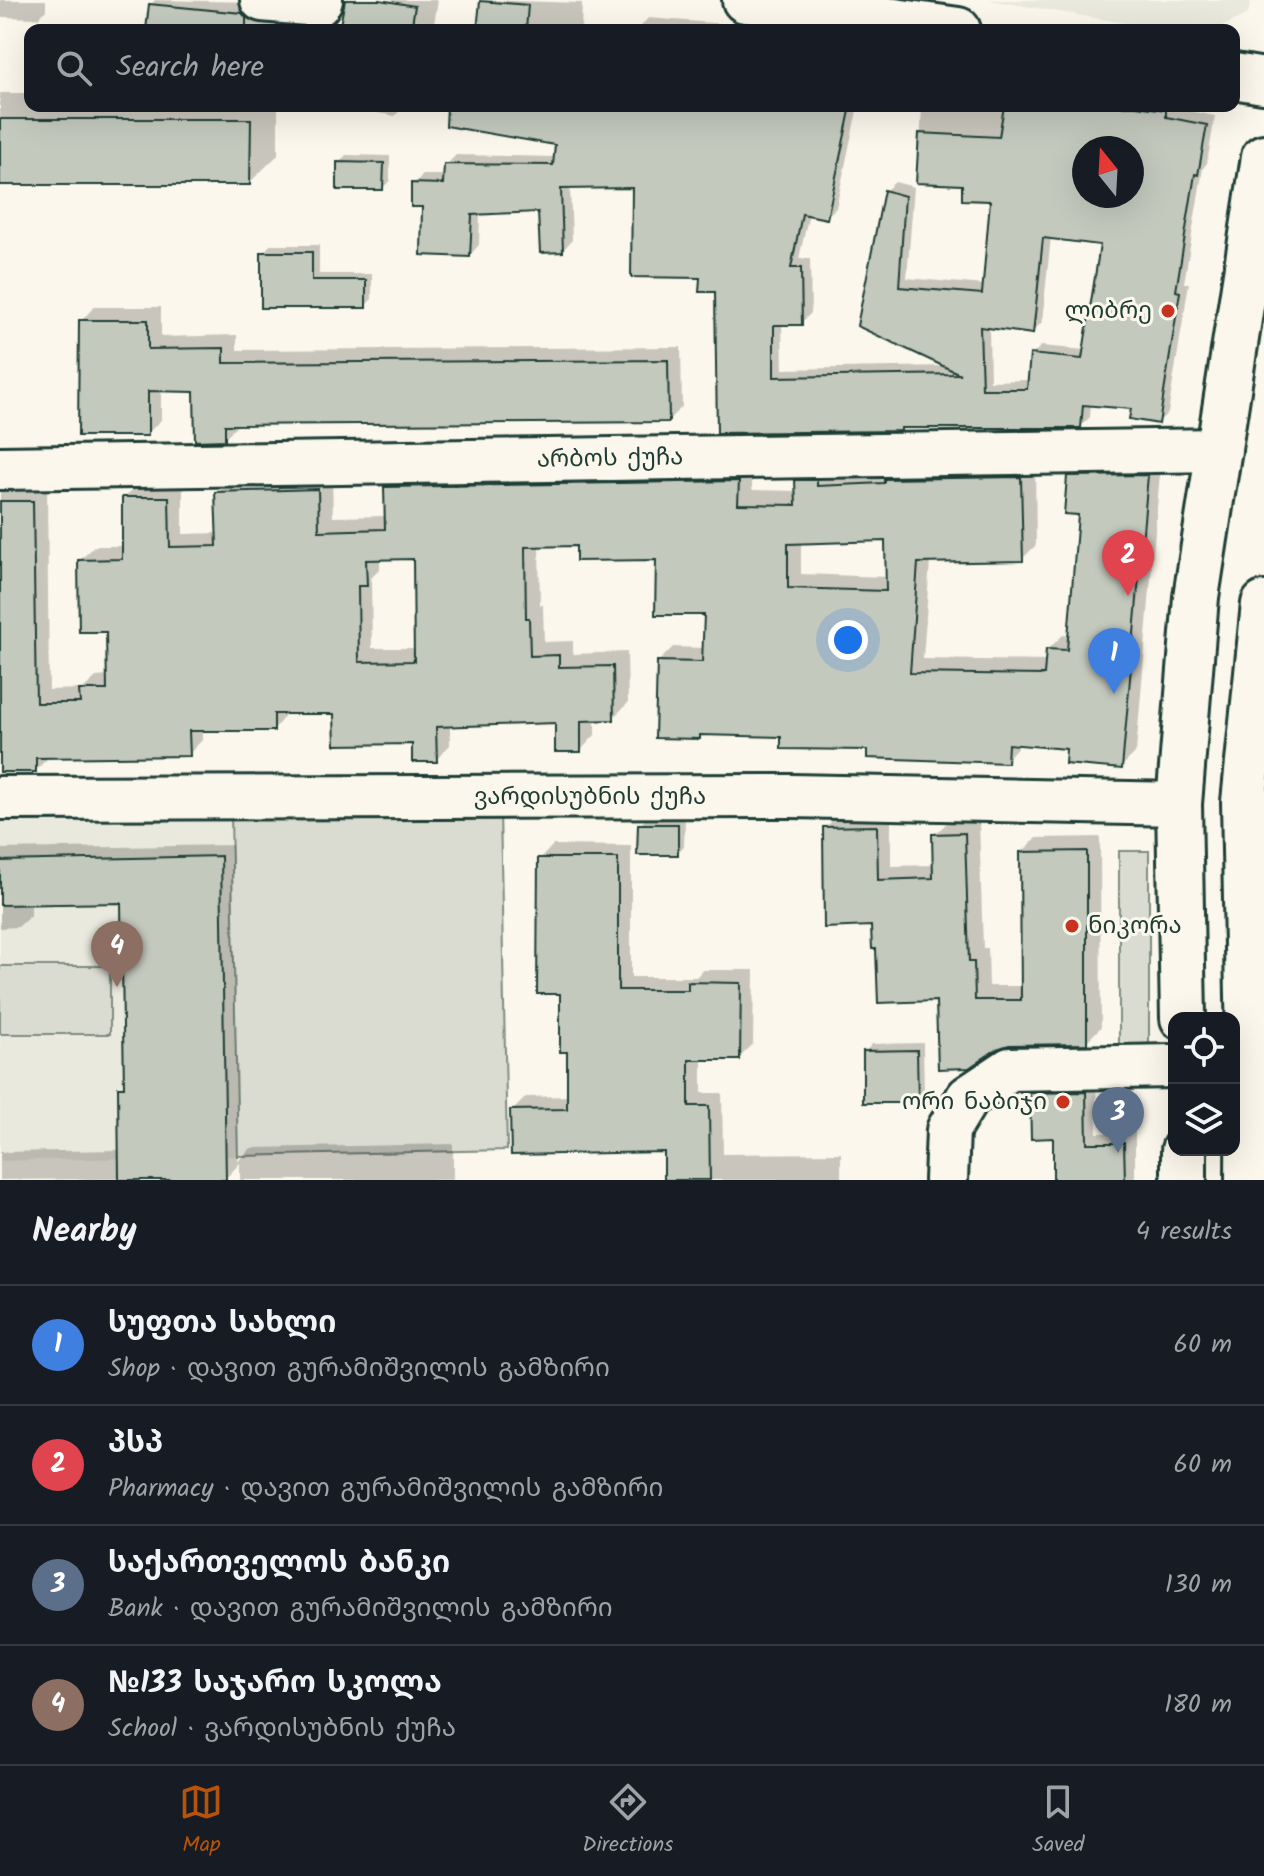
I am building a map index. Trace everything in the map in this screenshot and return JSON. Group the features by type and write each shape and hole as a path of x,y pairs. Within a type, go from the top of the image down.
{"main road":[{"path":"745,0 915,24"},
{"path":"1240,77 1264,81"},
{"path":"1183,1012 1181,782 1196,597 1264,157"},
{"path":"1248,1180 1248,970 1243,854 1247,761 1264,604"},
{"path":"1181,782 1196,776 1211,781 1226,780 1247,761"},
{"path":"1181,851 1195,837 1213,832 1229,836 1243,854"},
{"path":"1184,1156 1184,1180"}],"street":[{"path":"262,0 318,5 321,0"},
{"name":"არბოს ქუჩა","path":"0,468 1220,450"},
{"name":"ვარდისუბნის ქუჩა","path":"0,798 791,796 1181,782"},
{"path":"946,1180 948,1130 968,1097 1010,1069 1168,1066"}],"shaded area":[{"path":"989,0 1251,0 1248,14 1227,24 1131,24"},
{"path":"500,810 507,1150 238,1156 231,815"},
{"path":"231,815 238,1156 0,1161 0,817"},
{"path":"1119,851 1149,851 1149,1053 1119,1053"},
{"path":"0,966 110,966 110,1034 0,1034"}],"building":[{"path":"345,0 380,0 415,6 412,24 340,24"},
{"path":"480,1 528,5 526,24 478,24"},
{"path":"149,4 242,13 246,18 246,24 147,24"},
{"path":"447,112 850,112 827,219 802,214 791,268 801,268 802,325 774,325 774,377 960,374 857,326 884,190 905,196 899,287 982,294 990,201 962,200 962,185 916,183 919,133 999,137 1003,112 1166,112 1166,117 1207,125 1198,175 1195,174 1176,291 1180,292 1159,424 1129,419 1131,409 1083,405 1081,428 901,428 901,431 717,433 715,292 699,292 700,278 631,277 632,188 561,189 563,252 540,253 538,212 472,215 470,257 421,255 422,207 411,207 411,183 443,184 444,164 553,165 555,145 446,126","holes":["1043,238 1100,245 1082,359 1030,354 1027,389 982,389 980,327 1033,334"]},
{"path":"0,119 251,119 250,185 0,185"},
{"path":"337,162 384,163 383,190 337,190"},
{"path":"261,252 312,252 312,280 366,280 366,308 261,308"},
{"path":"79,320 148,320 148,349 224,348 224,363 668,360 669,422 225,425 225,440 195,441 194,392 148,391 148,436 78,436"},
{"path":"1148,475 1122,769 1065,764 1066,749 1008,744 1007,763 867,758 867,750 781,749 781,737 700,735 700,739 655,738 657,661 702,662 704,615 655,615 656,560 576,561 576,546 525,547 526,618 529,618 530,656 559,655 559,667 613,666 614,720 581,721 581,752 555,752 555,723 436,727 437,762 412,762 412,744 335,745 334,714 274,714 274,731 189,731 190,756 36,758 36,772 0,772 0,501 33,501 36,703 80,703 79,690 107,690 106,632 79,632 78,560 122,559 122,497 169,497 170,547 217,546 215,492 318,489 319,531 385,529 384,487 739,481 738,504 796,505 795,480 817,480 817,486 884,483 884,479 1021,477 1023,561 918,563 910,673 1044,675 1046,649 1067,650 1078,515 1064,514 1067,476","holes":["885,541 886,591 788,588 788,544","413,559 414,661 359,662 358,586 367,586 366,560"]},
{"path":"638,824 678,824 678,855 637,855"},
{"path":"877,826 878,880 933,878 932,834 965,833 969,962 974,962 975,1000 1021,1000 1020,852 1087,851 1087,1044 1009,1045 997,1049 969,1068 938,1069 936,1001 878,1003 876,949 872,949 871,926 824,928 823,827"},
{"path":"221,856 226,1180 119,1180 118,1087 124,1087 121,903 0,905 0,861"},
{"path":"538,858 618,858 618,990 688,990 688,982 741,983 740,1060 689,1060 689,1106 709,1106 710,1180 664,1180 664,1152 511,1155 510,1110 567,1109 567,1052 560,1052 560,994 537,994"},
{"path":"917,1050 918,1103 863,1103 863,1051"},
{"path":"1086,1092 1087,1143 1124,1143 1125,1180 1053,1180 1053,1138 1031,1139 1030,1093"}],"place":[{"name":"ლიბრე","path":"1168,311"},
{"name":"პსპ","path":"1128,596"},
{"name":"სუფთა სახლი","path":"1114,694"},
{"name":"ნიკორა","path":"1072,926"},
{"name":"№133 საჯარო სკოლა","path":"117,987"},
{"name":"ორი ნაბიჯი","path":"1063,1102"},
{"name":"საქართველოს ბანკი","path":"1118,1153"}]}
